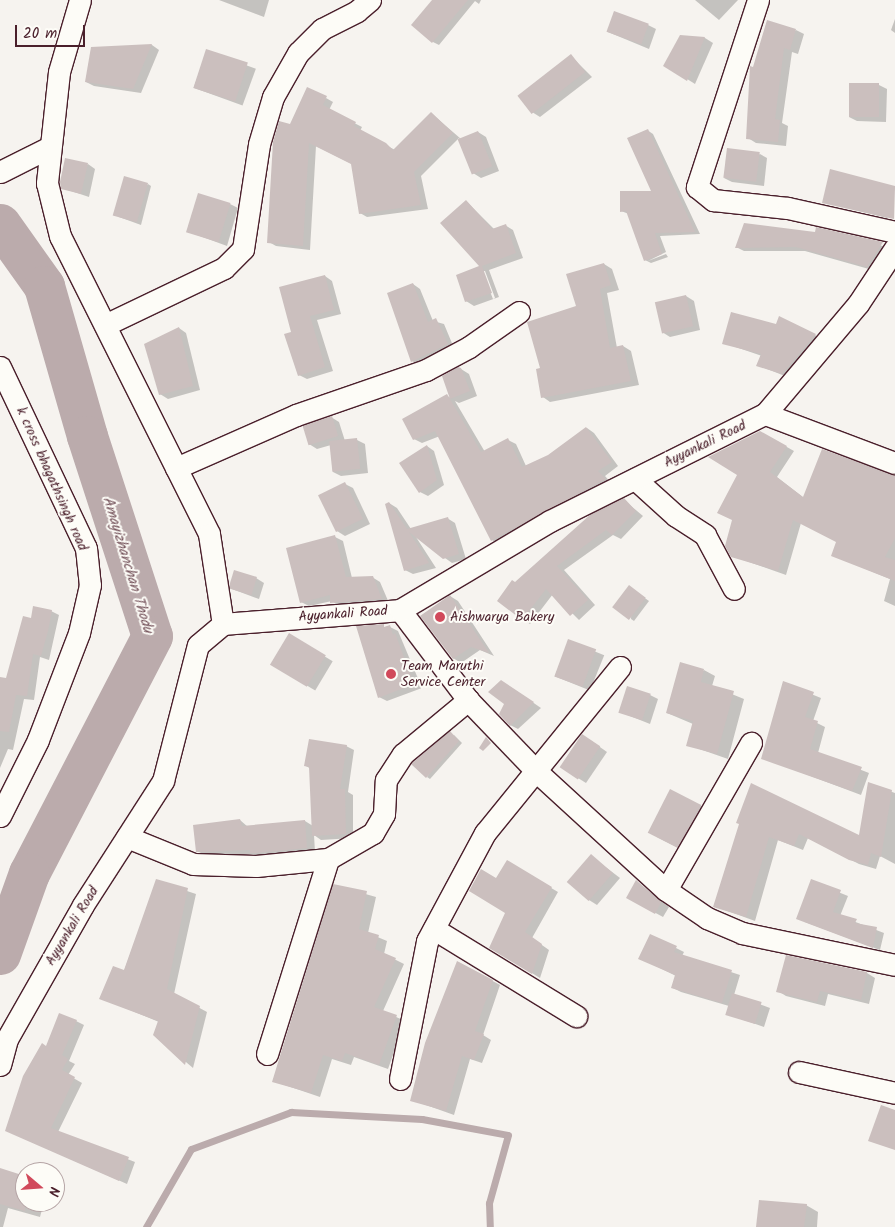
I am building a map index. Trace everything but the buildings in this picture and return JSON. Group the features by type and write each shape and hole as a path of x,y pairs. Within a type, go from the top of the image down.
{"street":[{"path":"80,0 58,72 47,183 60,236 209,534 223,624"},
{"path":"105,325 224,268 243,249 259,144 273,97 298,52 322,29 357,11 370,0"},
{"path":"758,0 697,187 713,200 788,208 895,232"},
{"path":"0,172 50,147"},
{"name":"Ayyankali Road","path":"0,1065 7,1038 83,905 163,781 198,645 223,624 400,610 550,521 765,414 858,304 895,248"},
{"path":"176,468 296,415 426,370 469,347 519,312"},
{"name":"k cross bhagathsingh road","path":"0,367 86,548 90,585 79,633 42,731 0,816"},
{"path":"765,414 895,462"},
{"path":"635,479 676,516 705,535 734,589"},
{"path":"400,610 468,700 536,771 666,890 707,918 742,933 895,965"},
{"path":"400,1079 427,941 485,833 620,667"},
{"path":"127,837 192,864 256,866 328,859 373,833 384,814 386,780 402,754 468,700"},
{"path":"666,890 751,743"},
{"path":"267,1054 328,859"},
{"path":"434,929 576,1016"},
{"path":"799,1072 895,1093"}],"waterway":[{"name":"Amayizhanchan Thodu","path":"0,224 44,286 87,436 152,636 29,873 0,954"},
{"path":"146,1227 191,1149 291,1112 422,1119 508,1135 489,1203 490,1227"}],"place":[{"name":"Aishwarya Bakery","path":"440,617"},
{"name":"Team Maruthi Service Center","path":"391,674"}]}
